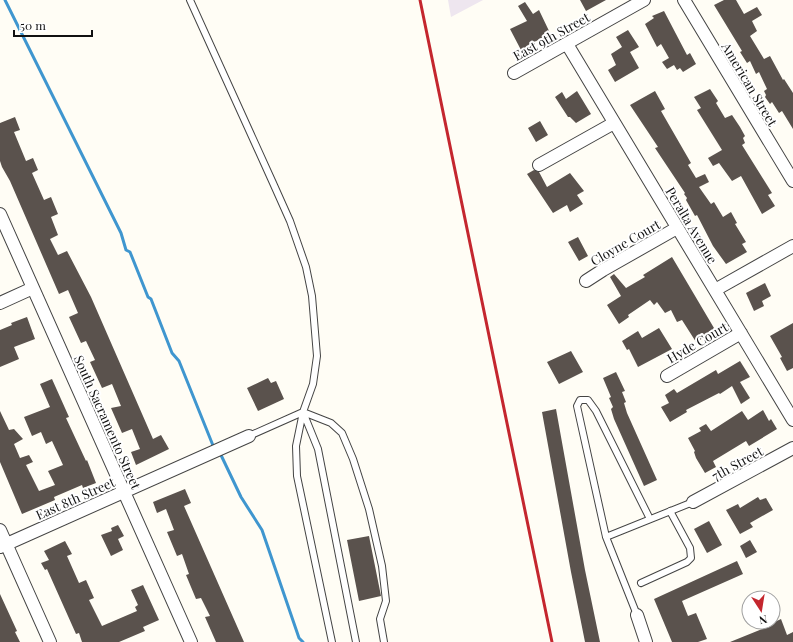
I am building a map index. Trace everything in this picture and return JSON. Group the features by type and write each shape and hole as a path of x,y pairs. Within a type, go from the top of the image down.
{"street":[{"name":"East 9th Street","path":"514,74 644,0"},
{"name":"American Street","path":"684,0 793,182"},
{"name":"Peralta Avenue","path":"567,44 793,420"},
{"path":"539,165 614,123"},
{"name":"South Sacramento Street","path":"0,214 192,642"},
{"name":"Cloyne Court","path":"586,281 602,270 677,228"},
{"path":"715,290 793,246"},
{"path":"0,303 33,288"},
{"name":"Hyde Court","path":"668,376 741,333"},
{"name":"East 8th Street","path":"3,546 249,436"},
{"name":"7th Street","path":"693,502 793,448"},
{"path":"0,530 3,546 50,642"},
{"path":"637,615 646,642"}],"lane":[{"path":"190,0 290,221 306,267 313,302 317,356 313,384 303,412 296,446 296,469 332,642"},
{"path":"637,615 606,536 577,406 580,400 588,400 596,411 650,519"},
{"path":"303,412 318,449 356,642"},
{"path":"249,436 303,412 331,423 342,433 353,459 369,509 382,566 386,595 380,620 384,642"},
{"path":"606,536 693,502"},
{"path":"641,583 687,562 691,558 690,548 670,511"}],"shaded area":[{"path":"448,0 483,0 451,17"}],"building":[{"path":"580,0 606,0 586,11"},
{"path":"724,0 736,0 744,14 757,7 762,15 752,21 757,31 750,36 764,59 770,56 783,80 784,79 793,93 793,129 782,111 779,113 772,102 770,104 765,97 766,95 764,91 767,89 759,72 756,74 750,61 747,63 740,52 742,51 714,5"},
{"path":"525,2 533,14 539,10 550,33 521,50 510,29 527,21 518,6"},
{"path":"664,11 687,55 690,53 696,64 683,72 680,68 677,70 674,65 667,69 662,62 669,58 661,44 657,47 645,24 654,18 652,16"},
{"path":"628,30 639,47 630,52 639,68 615,82 608,70 616,65 611,54 622,47 616,37"},
{"path":"710,89 718,101 716,103 725,118 732,115 740,127 745,136 743,138 745,143 742,145 772,193 768,195 775,206 762,214 741,176 732,181 719,163 713,166 708,158 722,150 697,110 701,108 694,97"},
{"path":"577,91 591,114 576,123 568,117 555,97 562,92 566,99"},
{"path":"655,91 665,109 661,111 691,163 688,165 696,178 705,174 709,182 699,187 711,204 714,202 723,217 731,212 737,223 735,224 746,242 742,244 747,252 726,264 713,246 697,215 695,216 686,200 687,198 684,194 685,193 655,148 658,147 630,105"},
{"path":"15,117 20,130 14,132 26,161 33,158 38,170 32,173 44,200 51,197 58,214 51,217 58,235 50,239 58,255 67,251 91,297 153,439 161,435 169,449 136,465 131,452 140,449 132,429 122,433 111,408 121,406 112,384 102,388 90,362 95,360 86,341 81,343 69,317 78,313 68,290 59,294 10,181 2,167 0,161 0,123"},
{"path":"540,121 548,135 536,142 528,128"},
{"path":"534,170 539,172 547,187 570,173 584,191 577,195 583,204 570,212 567,205 553,213 527,174"},
{"path":"578,237 588,256 579,261 568,242"},
{"path":"672,257 714,328 714,332 696,342 682,320 677,322 671,310 665,313 657,302 654,305 650,300 628,315 629,317 619,324 607,305 621,296 610,277 614,274 626,288 645,277 643,275"},
{"path":"765,283 771,296 762,301 764,306 754,311 746,293"},
{"path":"27,317 35,339 14,347 19,359 0,367 0,330 12,325 11,323"},
{"path":"793,323 793,368 787,371 780,358 782,357 770,336"},
{"path":"659,328 672,349 638,367 629,349 627,350 622,341 638,331 642,338"},
{"path":"571,351 583,372 559,384 547,362"},
{"path":"740,361 750,377 740,382 750,398 741,404 732,386 720,394 719,393 686,410 687,412 670,422 661,407 669,403 665,395 674,389 677,393 716,370 718,374"},
{"path":"616,372 625,391 622,392 626,402 624,403 627,413 657,480 644,486 614,419 611,409 613,407 609,398 611,397 603,378"},
{"path":"268,378 271,383 276,381 284,399 258,411 247,388"},
{"path":"52,379 69,417 66,418 86,461 87,460 96,483 83,488 82,485 54,497 55,500 22,514 0,462 0,411 9,430 14,429 23,439 14,444 20,458 29,455 33,462 26,465 39,491 55,485 48,471 63,465 52,441 46,444 41,432 32,436 24,417 50,407 40,384"},
{"path":"556,409 585,570 600,642 585,642 571,572 542,412"},
{"path":"763,410 769,421 771,419 777,429 749,446 746,441 713,461 716,467 705,473 696,458 695,451 688,438 701,431 699,428 706,424 711,431 742,411 748,420"},
{"path":"185,489 191,503 184,506 244,642 216,642 205,617 210,616 201,598 196,599 186,575 189,574 182,554 177,556 167,532 174,530 166,509 157,513 153,502"},
{"path":"758,497 760,500 766,498 773,510 750,523 753,527 740,534 726,510 738,504 740,508"},
{"path":"709,521 722,545 707,553 694,529"},
{"path":"118,525 124,536 118,539 123,550 111,556 101,535 112,531 111,528"},
{"path":"369,536 381,596 359,601 347,540"},
{"path":"750,540 757,552 746,558 740,546"},
{"path":"65,541 72,554 67,556 79,583 86,580 94,598 89,600 102,626 137,611 135,607 138,605 131,590 143,585 159,620 143,627 145,631 119,642 82,642 79,633 76,634 47,569 45,570 41,563 49,560 44,551"},
{"path":"737,561 743,574 682,601 688,616 696,613 707,639 698,642 672,642 654,599"},
{"path":"0,594 17,631 15,632 20,642 0,642"},
{"path":"781,619 787,635 793,632 793,642 730,642 760,630 781,630"}],"waterway":[{"path":"5,0 121,233 126,250 130,252 148,297 151,299 172,353 179,361 214,448"},
{"path":"220,453 241,497 262,530 299,638 303,642"}],"railway":[{"path":"420,0 552,642"}]}
